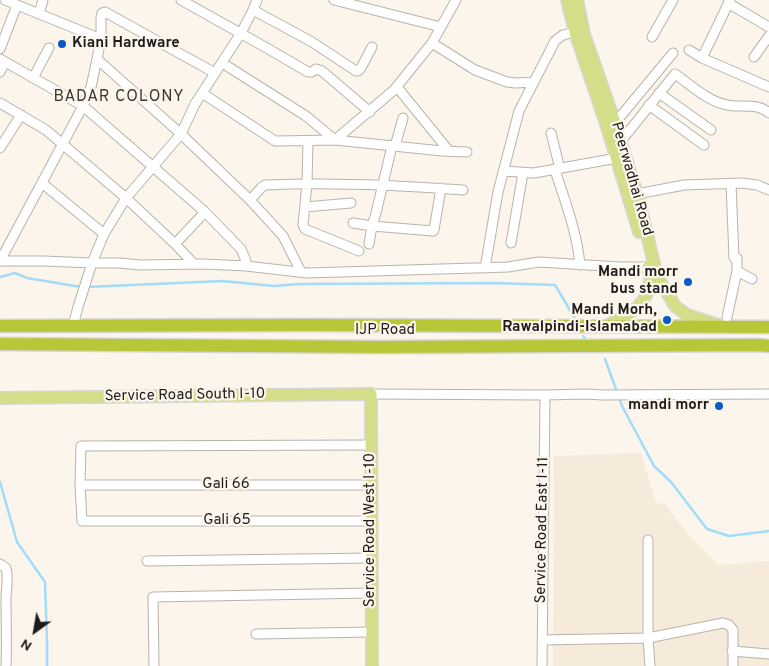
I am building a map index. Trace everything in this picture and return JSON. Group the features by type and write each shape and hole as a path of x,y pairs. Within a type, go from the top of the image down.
{"highway":[{"name":"IJP Road","path":"0,326 604,326 725,322 769,327"},
{"name":"IJP Road","path":"0,344 380,347 769,346"}],"main road":[{"path":"567,0 617,158 651,277 646,296 638,307 625,317 604,326"},
{"name":"Peerwadhai Road","path":"577,0 579,33 616,123 637,194 656,275 675,306 687,315 725,322"},
{"name":"Service Road South I-10","path":"0,398 371,394"},
{"name":"Service Road West I-10","path":"371,394 372,666"}],"street":[{"path":"6,0 101,38"},
{"path":"39,14 43,0"},
{"path":"181,0 308,72 316,69 322,71 370,112"},
{"path":"73,326 86,281 104,234 126,198 180,134 202,93 241,33 257,0"},
{"path":"334,0 441,27"},
{"path":"335,140 397,87 432,43 456,0"},
{"path":"652,37 673,0"},
{"path":"702,58 729,1 769,26"},
{"path":"0,49 17,5"},
{"path":"253,10 312,42 358,71 372,47"},
{"path":"215,73 105,12 102,13 101,38 91,87 83,106 0,261 42,260 140,265 194,264 246,266 301,272 485,268 508,267 539,262 649,267"},
{"path":"485,268 498,192 519,111 555,41 564,35 579,33"},
{"path":"754,57 769,36"},
{"path":"432,43 476,70 507,82 516,84 534,82"},
{"path":"33,78 49,48"},
{"path":"689,50 702,58 769,87"},
{"path":"616,123 673,53"},
{"path":"97,59 250,200 283,236 301,272"},
{"path":"0,72 3,61 83,106 205,212 241,249 246,266"},
{"path":"227,66 306,116 335,140"},
{"path":"621,141 675,74 710,99 727,105 768,107"},
{"path":"397,87 448,151"},
{"path":"202,93 275,141 335,140 467,152"},
{"path":"659,93 710,130"},
{"path":"0,103 46,130 126,198 194,264"},
{"path":"649,105 704,145"},
{"path":"0,148 21,115"},
{"path":"369,244 393,146 403,118"},
{"path":"551,133 557,170 580,265"},
{"path":"308,141 303,225 305,229 359,251"},
{"path":"503,171 534,173 617,158"},
{"path":"511,243 523,173"},
{"path":"42,183 104,234"},
{"path":"250,200 265,185 307,183 463,190"},
{"path":"637,194 684,185 742,183 757,185 769,190"},
{"path":"725,322 737,271 731,184"},
{"path":"353,223 432,232 434,230 441,188"},
{"path":"305,207 351,203"},
{"path":"175,244 205,212"},
{"path":"737,271 752,279"},
{"path":"371,394 769,394"},
{"name":"Service Road East I-11","path":"542,666 545,395"},
{"path":"80,485 82,446 371,445"},
{"name":"Gali 66","path":"80,485 371,484"},
{"name":"Gali 65","path":"80,485 82,521 372,521"},
{"path":"648,540 648,638 650,666"},
{"path":"147,561 372,558"},
{"path":"0,564 6,568 8,582 6,596 6,666 0,665"},
{"path":"154,666 153,597 372,592"},
{"path":"542,640 648,638 723,623 729,625 733,630 733,666"},
{"path":"256,634 372,632"},
{"path":"732,651 769,654"}],"shaded area":[{"path":"641,453 656,503 665,504 690,537 719,565 769,561 769,666 553,666 554,456"}],"waterway":[{"path":"0,277 15,273 27,278 81,287"},
{"path":"87,287 222,281 274,286 299,284 495,283 555,285 577,322"},
{"path":"583,336 587,341"},
{"path":"605,359 617,392"},
{"path":"619,397 654,466 671,482 707,529 729,536 769,531"},
{"path":"0,482 17,542 45,582 47,666"}],"place":[{"name":"Kiani Hardware","path":"62,44"},
{"name":"Mandi morr bus stand","path":"688,282"},
{"name":"Mandi Morh, Rawalpindi-Islamabad","path":"667,320"},
{"name":"mandi morr","path":"719,406"}],"district":[{"name":"BADAR COLONY","path":"119,98"}]}
